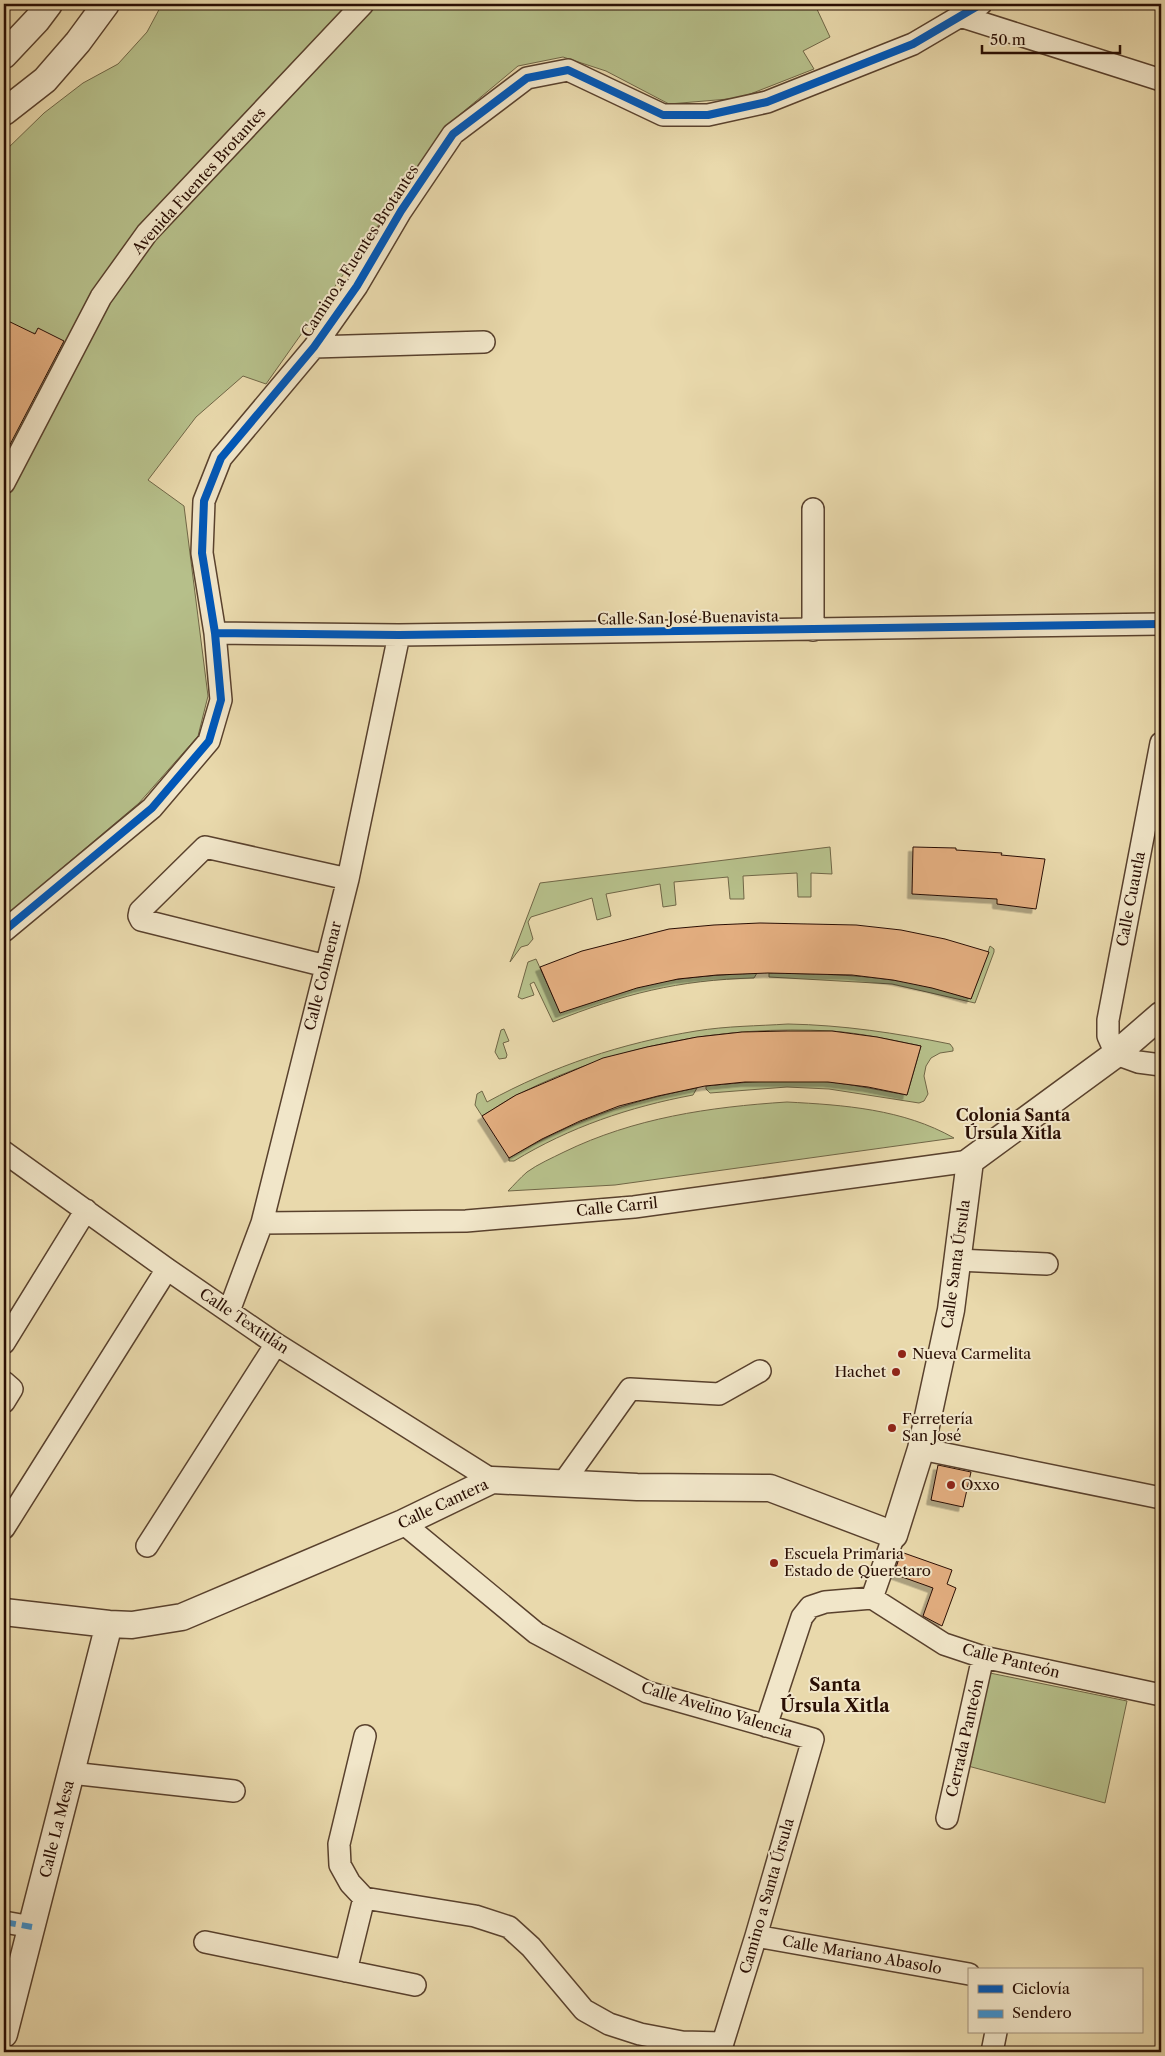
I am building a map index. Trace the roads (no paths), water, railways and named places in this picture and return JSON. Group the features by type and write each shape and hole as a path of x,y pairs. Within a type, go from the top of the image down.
{"street":[{"path":"4,55 37,20 49,4"},
{"path":"4,112 45,80 78,42 106,4"},
{"name":"Avenida Fuentes Brotantes","path":"4,483 102,297 148,233 363,4"},
{"name":"Camino a Fuentes Brotantes","path":"4,932 152,808 209,741 221,700 214,633 202,553 204,501 222,458 314,347 356,286 401,211 453,134 527,78 568,70 663,115 708,115 767,102 913,44 981,4"},
{"path":"960,16 1161,80"},
{"path":"314,347 484,342"},
{"path":"812,630 813,509"},
{"name":"Calle San José Buenavista","path":"214,633 399,635 1161,624"},
{"name":"Calle Colmenar","path":"229,1311 262,1223 348,879 399,635"},
{"name":"Calle Cuautla","path":"1116,1054 1108,1036 1108,1020 1161,743"},
{"path":"326,966 141,920 139,916 140,911 205,847 348,879"},
{"path":"970,1161 1116,1054 1161,1015"},
{"path":"1116,1054 1138,1062 1161,1065"},
{"name":"Calle Textitlán","path":"4,1152 167,1269 276,1344 492,1480"},
{"name":"Calle Carril","path":"262,1223 466,1221 624,1208 970,1161"},
{"name":"Calle Santa Úrsula","path":"872,1598 921,1449 951,1310 970,1161"},
{"path":"4,1343 86,1210"},
{"path":"957,1260 1047,1264"},
{"path":"4,1528 167,1269"},
{"path":"148,1546 276,1344"},
{"path":"563,1483 630,1389 719,1394 760,1371"},
{"path":"4,1382 12,1389 4,1402"},
{"path":"921,1449 1161,1498"},
{"name":"Calle Cantera","path":"4,1612 132,1625 182,1617 403,1523 492,1480 637,1487 770,1488 894,1535"},
{"name":"Calle Avelino Valencia","path":"403,1523 536,1633 647,1692 813,1739"},
{"path":"766,1726 802,1617 810,1607 825,1602 872,1598"},
{"name":"Calle Panteón","path":"872,1598 944,1644 983,1657 1161,1695"},
{"name":"Calle La Mesa","path":"4,2029 32,1927 109,1624"},
{"name":"Cerrada Panteón","path":"947,1818 983,1657"},
{"path":"366,1736 339,1844 340,1865 350,1883 364,1898 475,1916 509,1927 531,1947 584,2010 609,2024 640,2034 721,2048"},
{"name":"Camino a Santa Úrsula","path":"721,2048 756,1936 813,1739"},
{"path":"71,1773 234,1791"},
{"path":"346,1971 364,1898"},
{"path":"4,1922 32,1927"},
{"name":"Calle Mariano Abasolo","path":"756,1936 968,1974"},
{"path":"205,1942 415,1985"},
{"path":"992,2052 996,2034"}],"place":[{"name":"Nueva Carmelita","path":"902,1354"},
{"name":"Hachet","path":"896,1372"},
{"name":"Ferretería San José","path":"892,1428"},
{"name":"Oxxo","path":"951,1485"},
{"name":"Escuela Primaria Estado de Queretaro","path":"774,1563"}],"district":[{"name":"Colonia Santa Úrsula Xitla","path":"1013,1124"},
{"name":"Santa Úrsula Xitla","path":"835,1695"}]}
